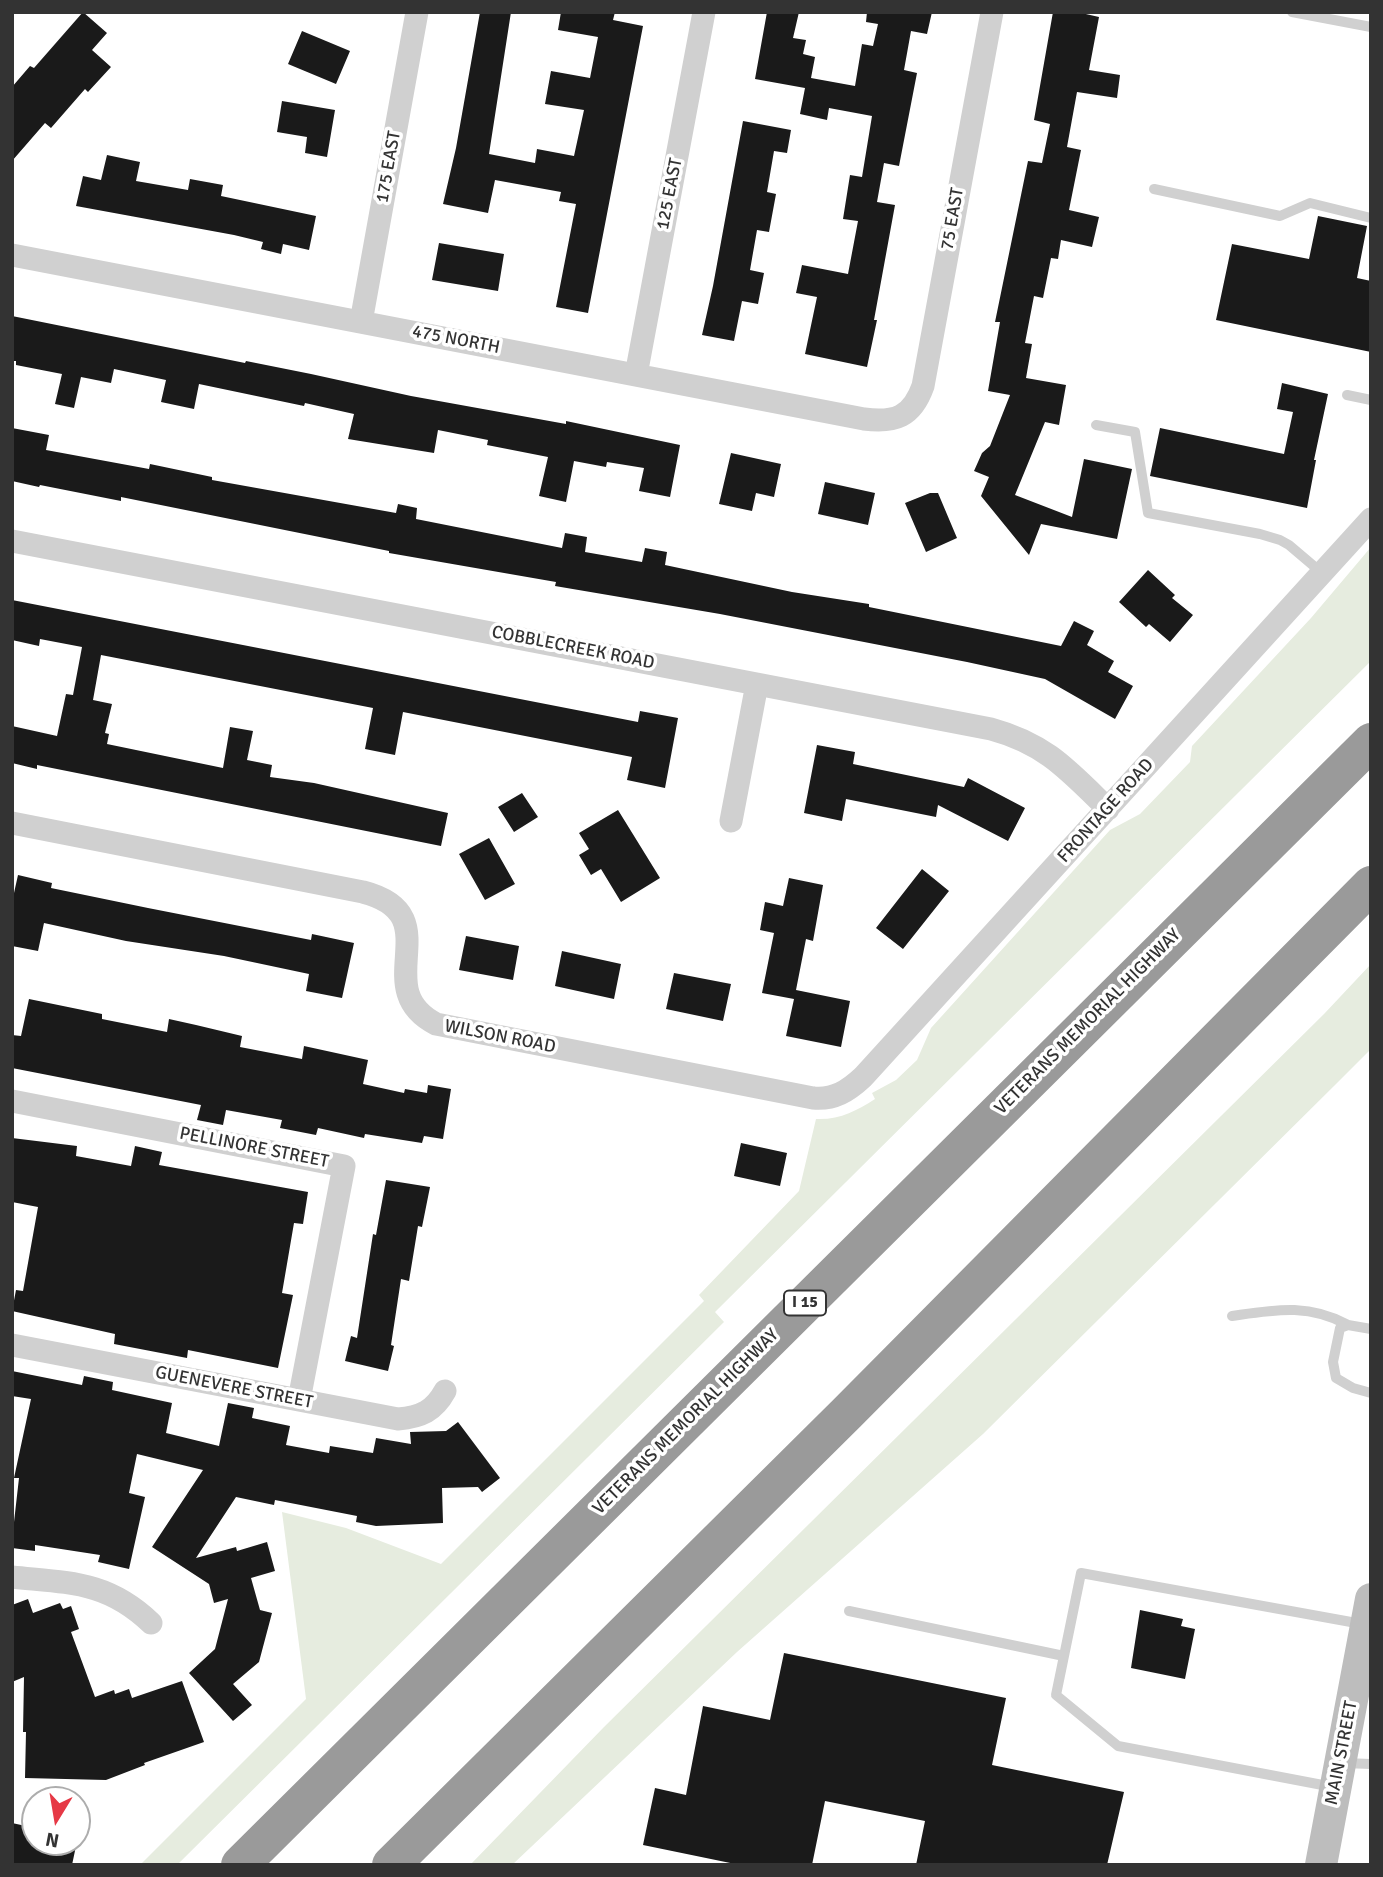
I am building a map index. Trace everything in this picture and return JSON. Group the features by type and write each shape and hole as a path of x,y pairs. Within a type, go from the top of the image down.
{"highway":[{"name":"VETERANS MEMORIAL HIGHWAY","path":"240,1865 1371,742"},
{"path":"391,1865 837,1423 1371,885"}],"street":[{"name":"175 EAST","path":"361,322 417,12"},
{"name":"125 EAST","path":"636,375 704,12"},
{"name":"75 EAST","path":"900,417 910,410 923,386 992,12"},
{"name":"475 NORTH","path":"12,255 864,419 890,420 900,417"},
{"name":"FRONTAGE ROAD","path":"835,1096 845,1092 863,1077 1371,519"},
{"name":"COBBLECREEK ROAD","path":"12,541 1010,734 1058,760 1108,809"},
{"path":"731,821 757,684"},
{"name":"WILSON ROAD","path":"12,823 363,892 386,900 402,914 406,923 408,943 404,974 409,995 421,1014 436,1024 813,1098 835,1096"},
{"name":"PELLINORE STREET","path":"12,1101 344,1166 299,1400"},
{"name":"GUENEVERE STREET","path":"12,1345 398,1419 428,1413 445,1391"},
{"path":"12,1577 83,1584 102,1590 121,1598 151,1623"},
{"name":"MAIN STREET","path":"1321,1865 1368,1612"}],"lane":[{"path":"1292,12 1371,27"},
{"path":"1154,189 1280,216 1310,204 1371,218"},
{"path":"1347,395 1371,400"},
{"path":"1096,425 1135,432 1148,513 1280,540 1322,573"},
{"path":"1231,1316 1288,1308 1330,1315 1348,1325 1371,1328"},
{"path":"1348,1325 1340,1328 1336,1340 1333,1362 1336,1378 1353,1388 1371,1393"},
{"path":"1368,1612 1081,1573 1056,1695 1118,1746 1338,1775 1371,1764"},
{"path":"849,1611 1064,1656"}],"shaded area":[{"path":"1371,547 1371,661 715,1312 724,1322 177,1865 140,1865 306,1699 282,1512 346,1528 441,1564 704,1301 699,1295 799,1191 816,1119 840,1116 875,1099 872,1093 896,1080 917,1060 931,1028 1110,830 1140,814 1190,762 1192,746 1311,618"},
{"path":"1371,964 1371,1049 1334,1086 983,1434 737,1652 512,1865 470,1865 604,1727 1324,1014"}],"building":[{"path":"83,12 107,33 92,50 111,67 88,92 85,89 51,128 45,123 12,161 12,87 30,66 34,68"},
{"path":"480,12 511,12 489,154 535,163 537,149 574,156 584,110 545,104 551,71 590,78 598,37 558,30 561,12 615,12 613,20 643,26 588,313 556,307 576,204 559,201 561,192 495,180 488,213 443,204 456,148"},
{"path":"767,12 799,12 793,38 806,40 803,54 815,57 811,78 855,86 862,44 873,46 878,24 866,22 867,12 932,12 927,34 911,31 904,70 917,73 899,166 884,163 877,202 895,205 867,367 805,354 817,297 796,293 802,265 848,274 858,221 843,219 850,175 862,177 872,116 829,108 827,120 800,114 805,88 755,79"},
{"path":"1053,12 1077,12 1099,17 1089,70 1120,75 1117,98 1077,92 1067,147 1081,150 1069,210 1099,217 1092,247 1061,240 1058,259 1051,258 1043,298 1034,296 1025,343 1032,344 1026,378 1066,385 1059,425 1045,422 1015,495 1072,517 1084,459 1132,469 1117,539 1041,524 1029,555 981,496 989,477 974,471 982,453 990,446 1010,395 988,391 1000,322 995,322 1028,161 1042,163 1050,124 1034,120"},
{"path":"302,31 350,51 336,84 288,64"},
{"path":"282,101 335,110 327,157 305,153 307,137 277,132"},
{"path":"743,121 791,130 787,153 774,151 767,192 776,194 769,232 757,230 750,270 764,273 758,304 742,301 734,341 702,335"},
{"path":"107,155 140,162 136,181 188,190 190,179 223,185 221,196 316,216 309,250 283,244 281,254 261,249 263,242 234,235 76,206 83,176 101,180"},
{"path":"1318,216 1367,226 1357,278 1371,281 1371,352 1216,320 1232,244 1309,259"},
{"path":"439,243 504,254 498,291 432,280"},
{"path":"12,316 411,396 566,424 566,421 680,445 670,497 639,491 644,468 607,462 606,467 574,461 566,502 539,496 548,457 487,445 488,440 438,430 434,453 348,439 354,414 199,384 194,409 161,402 166,380 114,369 111,383 81,377 74,408 55,404 62,374 16,365 16,361 12,361"},
{"path":"1282,383 1328,394 1307,508 1150,476 1160,428 1284,454 1293,412 1277,409"},
{"path":"12,428 49,435 46,450 149,469 150,464 212,477 212,480 396,513 398,504 417,508 416,519 562,548 565,533 587,537 585,552 642,562 645,548 667,552 665,565 792,592 869,604 869,607 1061,646 1074,621 1094,631 1087,645 1114,661 1108,672 1133,686 1115,719 1045,679 967,662 720,614 555,586 556,582 389,553 121,497 121,501 12,481"},
{"path":"731,453 781,464 774,497 756,493 752,511 719,504"},
{"path":"825,482 875,493 868,525 818,514"},
{"path":"930,493 938,493 957,538 926,552 905,503"},
{"path":"1148,570 1175,595 1172,598 1193,615 1170,642 1149,624 1146,627 1119,602"},
{"path":"12,600 638,722 640,711 678,718 665,788 627,780 632,757 403,712 395,755 365,749 373,708 101,655 93,700 112,704 105,733 109,734 107,744 223,768 230,727 253,731 247,760 272,765 270,777 314,783 448,813 441,846 37,765 37,769 12,763 12,726 57,736 66,694 73,695 82,647 40,639 39,646 12,640"},
{"path":"817,745 855,752 853,764 964,787 968,778 1025,808 1008,841 938,805 936,817 846,799 842,821 804,813"},
{"path":"522,793 538,817 514,832 498,807"},
{"path":"618,810 660,878 621,902 601,869 591,875 579,855 589,849 579,833"},
{"path":"489,838 515,884 485,900 459,854"},
{"path":"922,869 949,891 903,949 876,928"},
{"path":"18,875 52,883 51,888 148,908 311,940 312,934 354,943 342,998 306,991 309,974 224,956 126,941 44,923 38,951 12,946 12,902"},
{"path":"789,878 823,885 813,941 806,939 796,990 850,1001 841,1047 786,1036 794,999 762,993 774,933 760,930 765,902 783,906"},
{"path":"466,936 519,946 513,980 459,970"},
{"path":"562,951 621,964 614,999 555,986"},
{"path":"674,973 731,984 723,1021 666,1009"},
{"path":"29,999 102,1014 102,1019 167,1032 169,1019 242,1036 240,1047 302,1059 304,1046 368,1060 363,1084 404,1093 405,1089 427,1093 428,1085 451,1089 443,1139 424,1136 422,1143 365,1134 364,1138 318,1128 316,1135 280,1128 282,1120 226,1110 223,1125 197,1120 201,1105 12,1068 12,1035 21,1036"},
{"path":"12,1138 77,1146 76,1156 131,1166 135,1146 162,1152 159,1165 308,1192 303,1224 294,1223 282,1293 293,1295 278,1368 188,1350 187,1358 114,1344 115,1334 12,1311 16,1290 23,1291 38,1207 12,1202"},
{"path":"741,1143 787,1153 780,1186 734,1176"},
{"path":"386,1180 430,1187 422,1227 418,1226 409,1281 401,1279 391,1345 394,1346 388,1371 345,1361 351,1336 357,1338 373,1234 376,1235"},
{"path":"12,1371 82,1385 84,1376 113,1382 112,1390 172,1403 166,1433 219,1446 228,1403 254,1408 252,1418 290,1426 286,1445 329,1453 330,1446 373,1453 376,1438 411,1444 410,1432 446,1431 458,1422 500,1478 482,1492 478,1487 442,1488 443,1523 376,1526 356,1522 357,1516 275,1500 274,1505 236,1497 196,1558 236,1547 237,1551 267,1542 275,1571 251,1578 260,1610 272,1613 259,1662 233,1684 252,1705 233,1721 189,1673 215,1649 228,1599 214,1603 209,1584 152,1547 203,1470 137,1454 129,1493 145,1497 129,1569 98,1562 100,1555 35,1545 35,1551 12,1548 12,1522 19,1478 14,1478 31,1399 12,1396"},
{"path":"28,1599 33,1613 60,1603 63,1609 71,1606 79,1629 71,1632 95,1697 114,1690 115,1694 129,1689 132,1698 182,1681 204,1742 144,1763 145,1765 106,1780 25,1778 24,1677 12,1682 12,1605"},
{"path":"1140,1610 1183,1619 1181,1626 1195,1629 1185,1679 1131,1668"},
{"path":"784,1653 1006,1698 992,1765 1124,1792 1107,1865 916,1865 925,1821 825,1801 812,1865 740,1865 643,1845 655,1788 686,1795 703,1706 770,1720"},
{"path":"12,1823 21,1825 21,1856 74,1856 72,1865 12,1865"}]}
